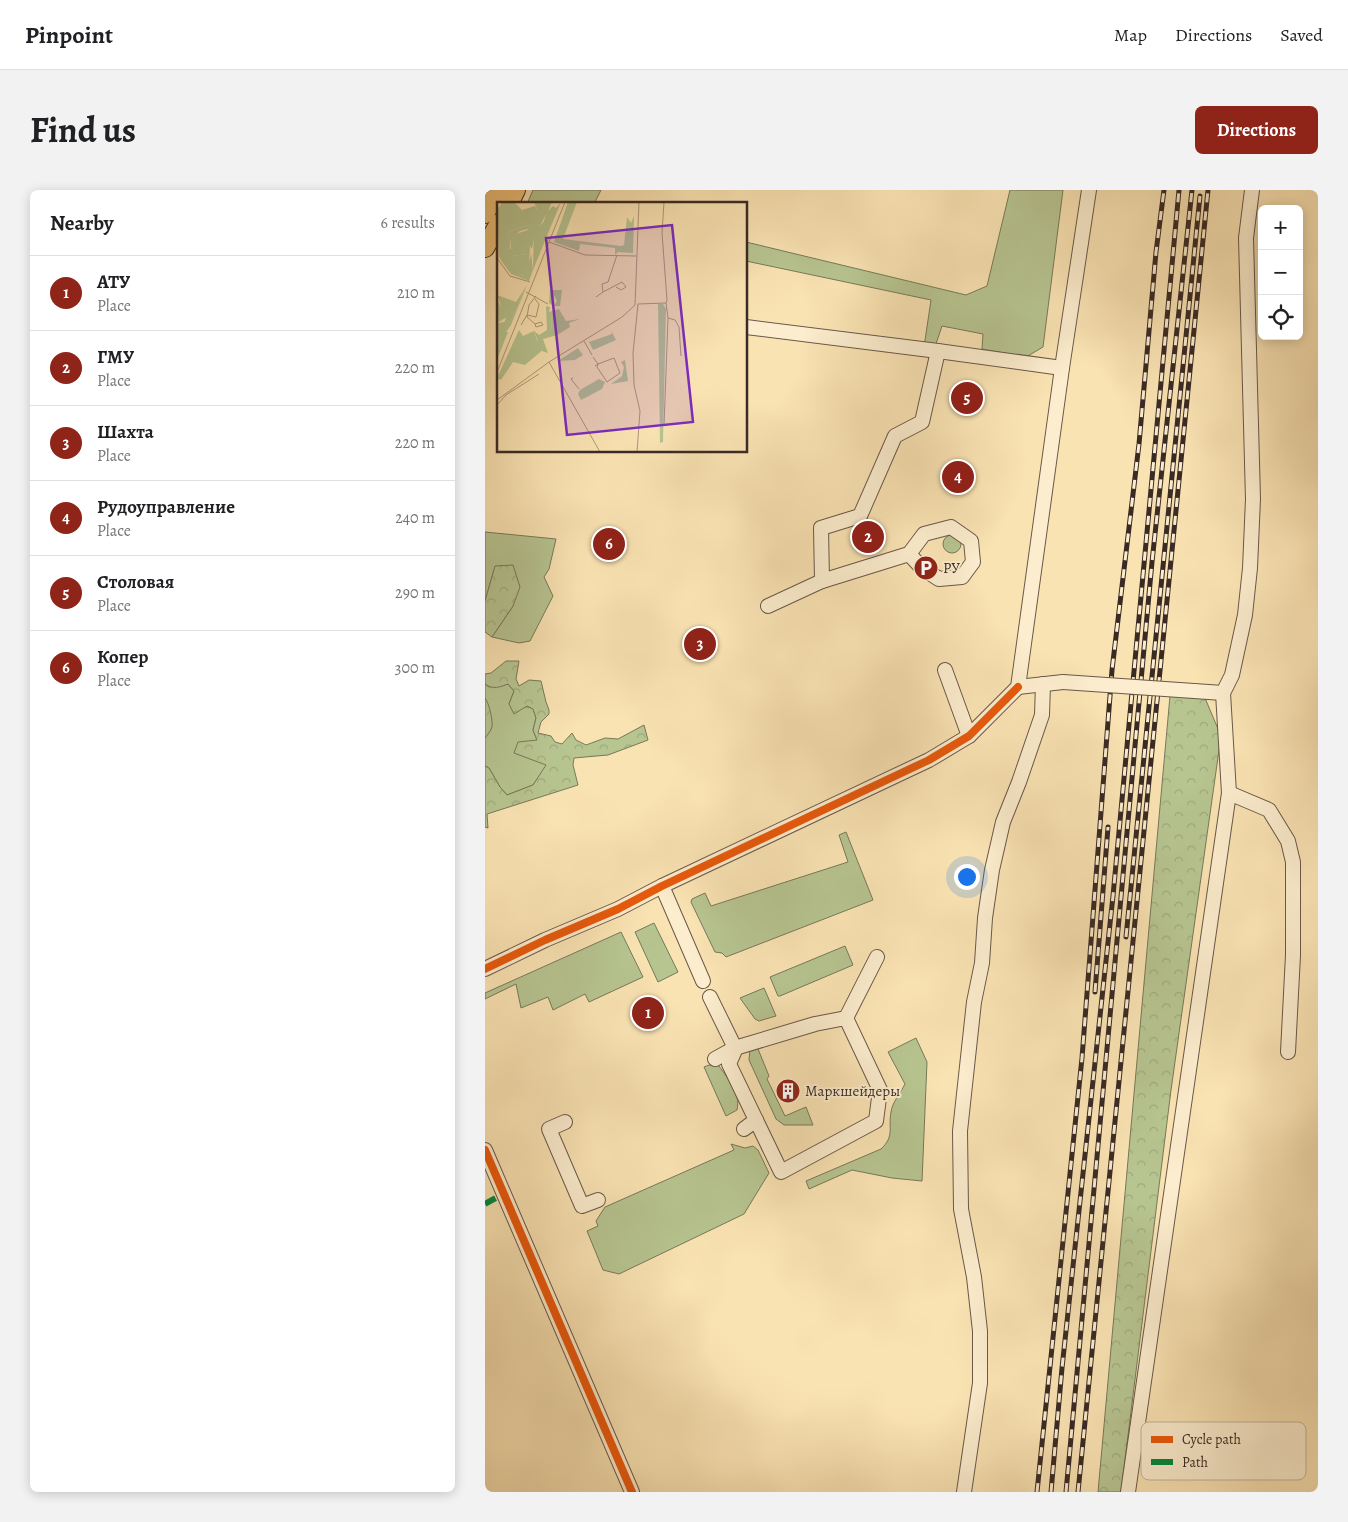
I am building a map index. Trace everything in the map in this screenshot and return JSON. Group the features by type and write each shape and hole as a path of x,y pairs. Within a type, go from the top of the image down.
{"main road":[{"path":"485,214 498,190"},
{"path":"510,202 516,190"},
{"path":"485,248 497,226"}],"street":[{"path":"485,969 545,940 617,909 929,760 969,736 1018,687 1062,368 1089,190"},
{"path":"1128,1492 1229,793 1223,693 1232,675 1245,615 1250,568 1253,499 1246,238 1252,190"},
{"path":"747,327 1062,368"},
{"path":"822,581 821,528 860,516 895,436 922,422 938,351"},
{"path":"768,606 822,581 909,554 923,534 951,527 971,541 973,562 962,577 939,579 922,568 909,554"},
{"path":"945,670 969,736"},
{"path":"1018,687 1063,682 1223,693"},
{"path":"964,1492 980,1383 980,1331 974,1277 961,1209 960,1131 974,1002 982,963 985,918 993,870 1003,822 1042,715 1043,684"},
{"path":"1229,793 1269,810 1288,841 1293,862 1293,955 1288,1052"},
{"path":"662,886 703,981"},
{"path":"846,1018 877,957"},
{"path":"710,997 735,1048 729,1064 781,1172 876,1120 880,1090 846,1018"},
{"path":"715,1059 735,1048 815,1024 846,1018"},
{"path":"744,1129 756,1120"},
{"path":"565,1122 549,1129 582,1206 598,1200"},
{"path":"485,1150 632,1492"}],"green space":[{"path":"533,190 601,190 595,202 528,202"},
{"path":"1010,190 1063,190 1043,347 1026,357 982,349 983,334 942,326 936,344 924,347 931,300 747,261 747,242 966,295 987,286"},
{"path":"485,532 556,539 549,569 544,577 553,596 530,641 519,643 492,637 513,606 495,567 485,601"},
{"path":"952,535 958,538 961,544 958,550 952,553 946,550 943,544 946,538"},
{"path":"513,565 520,587 513,606 492,637 485,632 485,601 495,566"},
{"path":"506,661 519,661 516,679 519,686 529,680 541,681 549,714 541,722 538,733 551,736 555,742 562,744 572,733 576,740 586,745 605,738 618,739 644,725 648,740 608,755 574,758 573,765 578,785 487,814 488,828 485,827 485,766 489,768 507,795 533,785 546,765 514,753 518,742 537,740 533,730 536,718 533,709 527,706 514,714 509,704 514,691 508,684 494,687 485,684 485,674 491,673"},
{"path":"485,684 489,687 508,684 514,691 509,704 533,708 536,718 533,730 547,765 533,785 507,795 489,768 485,766"},
{"path":"1170,696 1205,698 1221,736 1171,1090 1121,1492 1098,1492"},
{"path":"485,698 491,716 492,727 485,738"},
{"path":"846,832 873,900 726,957 722,953 715,952 691,902 692,899 705,893 711,906 848,862 839,835"},
{"path":"654,923 678,972 658,982 635,932"},
{"path":"621,932 643,977 589,1002 585,994 553,1010 548,997 521,1008 516,984 485,999 485,993"},
{"path":"845,946 853,965 778,996 770,977"},
{"path":"764,988 776,1016 759,1021 755,1019 740,998"},
{"path":"916,1038 927,1062 922,1181 892,1178 852,1170 809,1189 806,1181 881,1149 888,1140 892,1109 905,1084 888,1052"},
{"path":"756,1044 769,1076 767,1079 785,1116 806,1107 813,1125 784,1125 776,1119 749,1060 750,1049"},
{"path":"709,1065 719,1066 730,1081 737,1098 737,1110 726,1116 704,1067"},
{"path":"731,1144 745,1148 753,1146 758,1150 769,1173 744,1214 619,1274 603,1270 587,1231 598,1226 596,1221 605,1207 734,1150"}],"railway":[{"path":"1037,1492 1082,1058 1112,670 1139,444 1156,252 1164,190"},
{"path":"1051,1492 1062,1368 1113,896 1179,190"},
{"path":"1066,1492 1152,562 1192,190"},
{"path":"1078,1492 1208,190"},
{"path":"1126,937 1200,196"},
{"path":"1095,992 1108,827"}],"marked path":[{"path":"485,1204 503,1194"}],"cycle path":[{"path":"485,969 545,940 618,909 662,886 929,760 969,736 1018,687"},
{"path":"485,1150 632,1492"}],"place":[{"name":"Столовая","path":"967,398"},
{"name":"Рудоуправление","path":"958,477"},
{"name":"ГМУ","path":"868,537"},
{"name":"Копер","path":"609,544"},
{"name":"РУ","path":"926,568"},
{"name":"Шахта","path":"700,644"},
{"name":"АТУ","path":"648,1013"},
{"name":"Маркшейдеры","path":"788,1091"}]}
